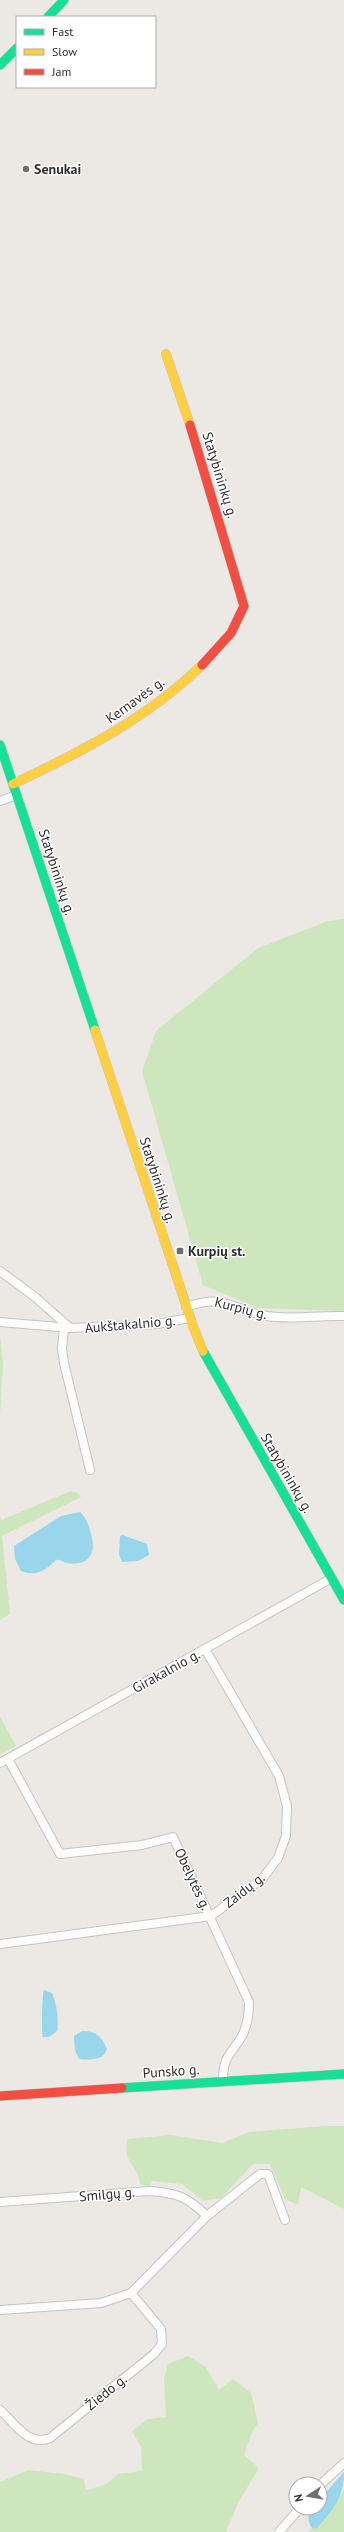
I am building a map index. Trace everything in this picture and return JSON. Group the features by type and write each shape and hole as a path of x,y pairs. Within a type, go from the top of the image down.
{"street":[{"path":"49,16 64,0"},
{"path":"0,65 16,49"},
{"name":"Statybininkų g.","path":"166,354 200,456 244,606"},
{"name":"Kernavės g.","path":"13,784 64,760 118,730 159,701 198,669 229,636 241,620 244,606"},
{"name":"Statybininkų g.","path":"0,745 190,1318 209,1364 344,1600"},
{"path":"0,801 17,795"},
{"name":"Aukštakalnio g.","path":"0,1271 35,1297 67,1328"},
{"name":"Kurpių g.","path":"186,1307 205,1300 266,1316 298,1318 344,1316"},
{"name":"Aukštakalnio g.","path":"0,1322 67,1328 157,1324 190,1318"},
{"path":"67,1328 62,1349 64,1363 90,1470"},
{"name":"Girakalnio g.","path":"0,1763 332,1578"},
{"name":"Zaidų g.","path":"0,1944 210,1916 263,1878 278,1858 286,1836 287,1806 279,1776 205,1649"},
{"name":"Obelytės g.","path":"8,1759 60,1854 142,1845 173,1837 249,2002 248,2019 242,2036 223,2065 223,2082"},
{"name":"Punsko g.","path":"0,2096 344,2074"},
{"path":"0,2310 101,2303 131,2294 207,2216 252,2178 260,2174 268,2174 286,2220"},
{"name":"Smilgų g.","path":"0,2202 150,2191 172,2192 189,2199 207,2216"},
{"name":"Žiedo g.","path":"0,2410 28,2437 42,2441 50,2438 154,2354 162,2344 161,2329 131,2294"},
{"path":"328,2478 344,2463"},
{"path":"279,2532 293,2516"}],"green space":[{"path":"344,919 344,1311 258,1308 203,1285 142,1071 156,1031 258,948 328,921"},
{"path":"0,1336 3,1364 0,1414"},
{"path":"71,1491 76,1492 81,1497 2,1536 10,1614 0,1620 0,1515 1,1520"},
{"path":"0,1717 16,1746 0,1754"},
{"path":"344,2126 344,2209 301,2187 298,2205 285,2199 270,2164 253,2164 221,2198 203,2201 182,2184 152,2181 150,2187 140,2184 139,2178 128,2158 126,2146 128,2139 171,2135 222,2143 249,2132"},
{"path":"188,2356 206,2367 219,2390 233,2379 251,2393 258,2423 252,2432 244,2455 259,2468 238,2503 226,2532 0,2532 0,2482 28,2470 64,2474 84,2479 86,2490 105,2485 118,2474 142,2471 141,2447 132,2431 148,2419 166,2417 164,2378 168,2364"},
{"path":"344,2490 344,2532 308,2532 312,2528 316,2528 325,2516 328,2516 328,2512"}],"water":[{"path":"80,1512 87,1521 92,1538 93,1544 91,1555 88,1558 74,1564 56,1560 48,1567 36,1573 26,1573 21,1571 15,1559 14,1546 61,1516"},
{"path":"123,1535 147,1544 149,1555 138,1561 122,1562 119,1554 120,1536"},
{"path":"44,1990 52,1993 57,2012 57,2031 49,2037 43,2037 42,2035 42,2006"},
{"path":"82,2031 94,2033 103,2041 107,2049 102,2056 96,2059 79,2059 75,2050 74,2036"},
{"path":"344,2472 340,2496 328,2516 328,2490"},
{"path":"309,2516 328,2516 316,2529 312,2528 308,2518"}],"traffic: fast":[{"path":"49,16 64,0"},
{"path":"0,65 16,49"},
{"path":"0,745 95,1030"},
{"path":"203,1351 344,1600"},
{"path":"122,2088 344,2074"}],"traffic: slow":[{"path":"166,354 190,425"},
{"path":"13,784 64,759 136,718 181,684 202,665"},
{"path":"95,1030 193,1326 203,1351"}],"traffic: jam":[{"path":"190,425 244,606 231,633 202,665"},
{"path":"0,2096 122,2088"}],"place":[{"name":"Senukai","path":"26,169"},
{"name":"Kurpių st.","path":"180,1251"}]}
